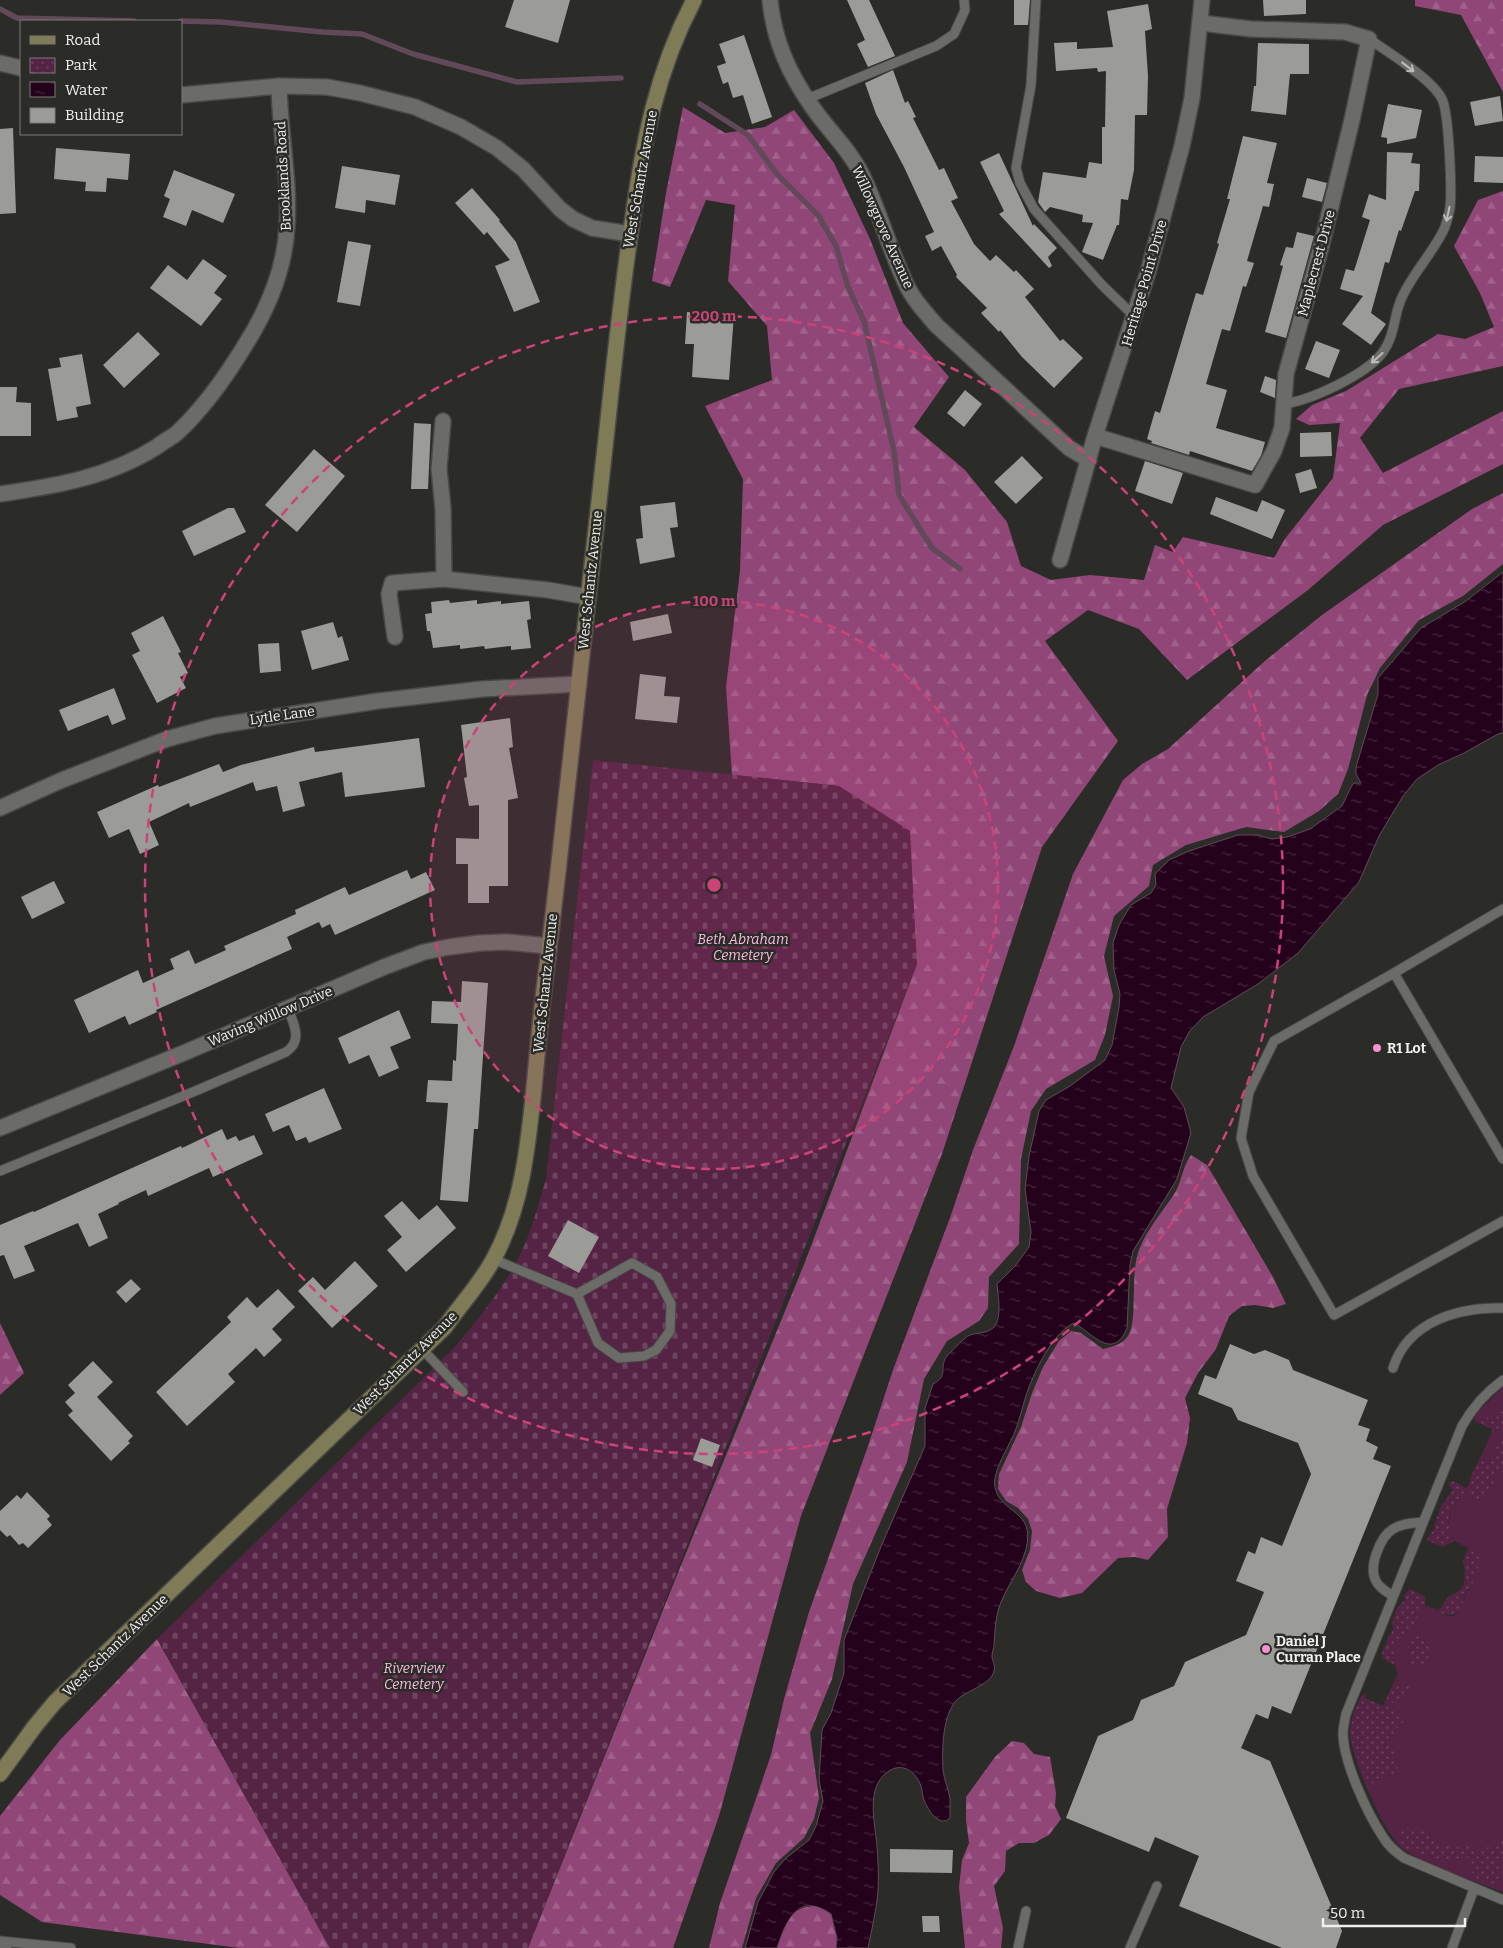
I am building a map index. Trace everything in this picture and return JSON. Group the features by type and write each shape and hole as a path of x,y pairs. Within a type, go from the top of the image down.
{"main road":[{"name":"West Schantz Avenue","path":"0,1774 35,1726 56,1702 445,1326 472,1293 494,1260 504,1236 518,1195 527,1149 588,597 630,234 639,172 651,111 663,70 682,22 694,0"}],"street":[{"name":"Willowgrove Avenue","path":"770,0 772,24 778,46 807,99 850,154 862,174 892,252 909,289 921,308 936,325 1062,442 1089,460"},
{"name":"Heritage Point Drive","path":"1060,560 1095,436 1134,316 1182,146 1192,98 1202,0"},
{"path":"1201,23 1251,29 1345,32 1369,40"},
{"name":"Maplecrest Drive","path":"1095,436 1254,485 1274,451 1282,428 1286,374 1322,247 1369,40"},
{"path":"0,63 20,68"},
{"path":"182,95 279,86 327,87 415,107 461,127 497,148 522,169 560,209 573,219 592,228 630,234"},
{"name":"Brooklands Road","path":"0,494 37,489 78,480 114,469 144,455 182,428 202,407 232,367 252,334 271,294 283,260 287,227 287,202 279,86"},
{"path":"443,421 439,469 443,508 444,579"},
{"path":"395,637 389,594 392,584 444,579 548,590 588,597"},
{"name":"Lytle Lane","path":"0,808 62,780 167,739 215,726 378,701 482,689 579,684"},
{"name":"Waving Willow Drive","path":"0,1128 288,1009 384,967 432,950 480,943 507,942 549,946"},
{"path":"0,1945 4,1948"}],"lane":[{"path":"807,99 936,46 954,34 965,10 964,0"},
{"path":"1036,0 1031,85 1016,168 1020,182 1034,209 1102,285 1134,316"},
{"path":"1284,404 1297,402 1322,393 1368,366 1383,352 1391,337 1400,301 1445,227 1450,209 1450,170 1443,100 1435,88 1390,53 1369,40"},
{"path":"1503,909 1274,1041 1249,1092 1240,1138 1253,1176 1334,1315 1503,1221"},
{"path":"1394,973 1503,1159"},
{"path":"0,1171 286,1052 291,1049 296,1040 296,1032 288,1009"},
{"path":"494,1260 577,1294 598,1343 619,1358 644,1356 656,1350 670,1332 671,1304 657,1276 632,1263 577,1294"},
{"path":"1394,1368 1400,1352 1422,1327 1460,1312 1476,1308 1503,1308"},
{"path":"422,1349 463,1392"},
{"path":"1503,1380 1486,1392 1471,1410 1462,1426 1346,1714 1343,1734 1346,1755 1358,1788 1383,1837 1392,1849 1404,1858 1503,1900"},
{"path":"1393,1596 1375,1581 1373,1573 1375,1556 1383,1538 1393,1528 1406,1523 1423,1522"},
{"path":"1130,1948 1157,1886"},
{"path":"1452,1948 1474,1889"},
{"path":"1018,1948 1026,1911"},
{"path":"0,1941 71,1948"}],"green space":[{"path":"1415,0 1503,0 1503,92 1461,15 1415,6"},
{"path":"683,107 725,133 765,127 794,110 834,163 870,239 903,323 949,377 914,427 965,470 1007,522 1021,566 1051,580 1090,575 1144,580 1155,545 1173,552 1183,537 1274,558 1284,540 1333,478 1340,423 1309,425 1296,419 1312,405 1346,391 1438,334 1465,339 1494,327 1480,293 1454,246 1478,200 1503,191 1503,366 1399,389 1360,438 1383,473 1503,411 1503,464 1383,525 1308,590 1187,680 1139,629 1088,610 1045,641 1118,741 1042,847 942,1154 801,1516 719,1816 673,1948 528,1948 805,1262 917,964 838,786 732,775 726,687 740,571 743,479 705,406 772,380 767,326 728,281 735,205 706,200 670,287 652,281 666,193"},
{"path":"1503,493 1503,564 1463,596 1419,620 1380,668 1367,695 1348,769 1338,794 1319,811 1284,832 1246,827 1186,845 1153,865 1149,886 1114,916 1104,956 1113,996 1105,1035 1095,1060 1046,1089 1031,1111 1021,1159 1019,1244 989,1277 988,1308 979,1321 947,1341 924,1379 907,1462 853,1584 832,1679 810,1733 819,1798 814,1819 804,1838 776,1863 756,1898 742,1948 709,1948 720,1903 771,1755 784,1699 809,1612 893,1370 951,1215 973,1150 1014,1046 1073,874 1123,780 1142,764 1168,749 1266,660 1322,615 1472,509"},
{"path":"593,760 839,786 910,831 917,964 528,1948 330,1948 157,1639 454,1348 496,1296 521,1252 531,1230 546,1179"},
{"path":"1191,1155 1207,1165 1273,1277 1286,1304 1273,1308 1255,1305 1242,1306 1229,1316 1216,1349 1198,1373 1185,1398 1190,1418 1187,1443 1167,1509 1168,1537 1148,1560 1135,1557 1118,1558 1082,1593 1060,1598 1036,1591 1026,1582 1022,1570 1030,1550 1032,1531 1028,1519 1018,1508 1006,1501 998,1489 999,1474 1021,1427 1043,1367 1059,1341 1071,1331 1081,1333 1103,1349 1121,1343 1127,1338 1133,1319 1134,1276 1140,1248 1176,1191"},
{"path":"0,1323 24,1373 0,1395"},
{"path":"1503,1387 1503,1892 1436,1867 1401,1847 1377,1811 1369,1793 1351,1744 1350,1728 1361,1696 1366,1694 1365,1698 1383,1706 1398,1673 1396,1671 1395,1649 1405,1635 1414,1628 1419,1611 1425,1606 1448,1616 1453,1616 1460,1610 1468,1590 1472,1587 1473,1576 1481,1561 1477,1552 1454,1541 1448,1530 1449,1519 1452,1507 1467,1489 1466,1487 1493,1429 1474,1421 1475,1415"},
{"path":"1503,1410 1503,1431 1492,1432 1492,1429 1479,1423 1479,1416 1481,1414 1488,1418 1496,1418"},
{"path":"1503,1437 1503,1472 1497,1474 1484,1498 1476,1500 1469,1490 1472,1474 1481,1457 1485,1459 1494,1457 1495,1450"},
{"path":"1454,1481 1467,1489 1450,1512 1449,1527 1454,1541 1443,1547 1426,1540 1433,1531 1440,1508 1453,1490 1448,1483"},
{"path":"1468,1548 1479,1553 1481,1564 1475,1571 1472,1587 1465,1594 1461,1610 1452,1615 1443,1614 1437,1610 1441,1608 1446,1599 1460,1590 1464,1584 1465,1571 1463,1561"},
{"path":"1410,1589 1425,1597 1425,1606 1419,1613 1414,1627 1395,1649 1397,1666 1383,1658 1382,1653 1393,1630 1395,1614 1405,1600 1404,1595"},
{"path":"1418,1633 1426,1637 1430,1655 1422,1667 1414,1667 1409,1660 1410,1652 1407,1642 1412,1635"},
{"path":"157,1639 330,1948 239,1948 42,1922 0,1895 0,1816 60,1740"},
{"path":"1410,1680 1411,1693 1402,1702 1386,1703 1390,1710 1401,1710 1404,1721 1390,1738 1398,1764 1397,1771 1375,1781 1368,1788 1350,1735 1354,1712 1364,1695 1366,1694 1365,1698 1383,1706 1393,1686 1396,1687"},
{"path":"1012,1741 1024,1743 1034,1754 1050,1757 1056,1793 1055,1806 1061,1819 1049,1835 1034,1843 1019,1843 1006,1851 1005,1871 994,1886 1003,1928 1001,1948 965,1948 959,1887 962,1860 969,1843 966,1797 995,1757"},
{"path":"1405,1828 1424,1830 1435,1837 1440,1846 1456,1848 1467,1843 1477,1851 1495,1845 1503,1838 1503,1859 1497,1862 1501,1871 1498,1881 1491,1884 1478,1881 1472,1872 1471,1859 1467,1857 1435,1863 1426,1855 1405,1849 1398,1840 1400,1831"},
{"path":"812,1906 822,1907 831,1914 837,1938 836,1948 777,1948 784,1926 791,1915 803,1908"}],"water":[{"path":"1503,572 1503,733 1438,765 1417,779 1403,796 1379,836 1359,882 1298,953 1258,984 1203,1017 1189,1032 1181,1047 1171,1088 1184,1107 1191,1133 1177,1179 1133,1251 1130,1265 1127,1328 1121,1338 1115,1343 1108,1344 1101,1342 1074,1323 1067,1327 1055,1340 1035,1373 1014,1434 998,1467 995,1481 998,1496 1022,1519 1026,1526 1028,1536 1026,1549 998,1611 992,1655 995,1667 992,1676 953,1704 946,1722 943,1742 943,1770 949,1792 950,1818 946,1821 941,1821 933,1815 923,1797 921,1786 916,1776 904,1768 894,1768 889,1771 877,1786 874,1795 878,1886 868,1948 836,1948 837,1938 831,1914 820,1908 810,1906 795,1912 789,1919 777,1948 745,1948 758,1902 774,1872 785,1859 809,1840 816,1826 823,1801 819,1780 822,1730 831,1713 844,1673 844,1640 882,1544 925,1446 925,1408 933,1384 942,1375 946,1357 964,1339 968,1336 988,1331 995,1326 999,1311 997,1284 1016,1265 1029,1247 1031,1232 1025,1189 1029,1156 1039,1111 1046,1100 1070,1086 1105,1060 1112,1045 1120,994 1114,970 1113,943 1119,925 1131,905 1151,893 1156,885 1155,874 1169,860 1189,851 1238,835 1258,835 1272,839 1287,837 1310,829 1342,806 1354,783 1361,783 1356,774 1356,767 1378,694 1378,678 1421,628 1466,601"}],"building":[{"path":"514,0 570,0 558,43 505,27"},
{"path":"847,0 869,0 895,56 868,67 857,44 865,40"},
{"path":"1014,0 1030,0 1028,25 1014,25"},
{"path":"1263,0 1306,0 1306,14 1264,16"},
{"path":"1148,4 1152,29 1145,31 1148,76 1147,115 1135,115 1134,170 1128,200 1121,199 1119,225 1117,225 1103,260 1082,252 1093,223 1082,222 1083,215 1050,207 1045,212 1038,202 1043,172 1086,178 1089,162 1102,164 1102,127 1105,127 1106,71 1098,72 1097,68 1056,71 1054,43 1077,42 1077,49 1113,47 1107,11"},
{"path":"744,35 772,117 752,124 743,95 733,98 728,82 723,84 717,66 726,63 719,44"},
{"path":"1258,43 1309,44 1309,74 1290,74 1286,115 1251,111 1254,86 1256,86"},
{"path":"893,70 905,103 908,101 916,117 913,118 939,170 944,168 958,198 951,201 974,244 990,261 996,255 1014,272 1016,270 1034,289 1025,297 1060,341 1063,339 1083,358 1054,388 1022,357 1000,330 999,332 981,313 987,308 956,277 957,275 941,246 932,251 925,236 934,232 904,167 876,114 865,83"},
{"path":"1500,96 1503,121 1475,126 1470,102"},
{"path":"1388,104 1422,110 1416,138 1387,144 1387,138 1381,137"},
{"path":"13,128 16,213 0,214 0,129"},
{"path":"1243,136 1277,143 1267,183 1274,184 1269,207 1263,206 1247,261 1254,263 1246,287 1243,286 1230,331 1222,329 1206,384 1227,390 1216,428 1265,442 1261,456 1252,471 1190,451 1189,455 1151,443 1152,441 1147,439 1155,411 1160,413 1196,293 1203,295 1219,244 1217,243 1230,199 1227,199"},
{"path":"56,148 130,154 128,180 107,178 106,192 85,191 86,182 54,179"},
{"path":"1387,152 1413,153 1411,163 1420,164 1419,191 1415,191 1401,231 1399,230 1389,263 1385,262 1371,313 1386,324 1371,345 1342,324 1363,296 1340,289 1346,269 1354,271 1370,220 1362,217 1369,194 1386,200"},
{"path":"999,153 1033,226 1034,224 1057,248 1048,257 1052,266 1049,268 999,214 1004,211 980,162"},
{"path":"1475,156 1503,157 1503,183 1474,182"},
{"path":"342,166 400,175 395,205 366,200 365,213 335,208"},
{"path":"174,170 235,194 223,223 192,210 186,226 163,217 170,199 164,196"},
{"path":"1307,178 1327,183 1322,202 1302,197"},
{"path":"472,188 516,242 540,302 514,312 495,266 510,260 487,232 484,235 455,203"},
{"path":"1297,232 1314,236 1286,338 1265,332 1283,266 1280,265 1286,247 1293,248"},
{"path":"348,241 371,245 360,306 337,302"},
{"path":"203,259 227,276 214,293 222,299 201,326 150,288 168,265 187,280"},
{"path":"687,312 734,315 729,380 692,377 694,344 685,344"},
{"path":"138,332 160,354 124,388 103,365"},
{"path":"1316,341 1340,350 1329,378 1305,369"},
{"path":"82,354 91,404 76,407 78,417 57,421 48,369 61,367 59,358"},
{"path":"1265,376 1276,380 1275,398 1260,392"},
{"path":"0,387 17,387 16,402 31,403 31,436 0,436"},
{"path":"965,390 982,404 964,427 947,413"},
{"path":"414,423 431,424 428,489 411,489"},
{"path":"1331,432 1332,456 1300,457 1300,433"},
{"path":"314,449 345,476 297,532 265,505"},
{"path":"1022,456 1043,478 1016,504 994,482"},
{"path":"1145,461 1183,473 1172,504 1135,491"},
{"path":"1311,469 1317,488 1300,493 1295,474"},
{"path":"1216,497 1257,512 1262,500 1285,510 1272,539 1210,514"},
{"path":"675,502 678,527 670,528 675,557 640,564 636,539 643,538 640,506"},
{"path":"228,508 234,508 246,532 194,556 182,531"},
{"path":"449,600 450,603 477,600 477,604 501,601 501,604 529,601 531,619 527,620 531,648 511,650 511,646 485,649 484,646 460,649 460,645 433,648 430,631 427,631 425,614 432,613 431,602"},
{"path":"668,614 672,633 633,641 630,622"},
{"path":"163,616 181,652 178,653 188,673 180,677 186,688 157,703 132,655 140,651 131,633"},
{"path":"333,622 338,638 342,636 349,660 312,670 301,631"},
{"path":"279,643 281,671 260,673 258,644"},
{"path":"640,674 666,677 664,696 680,697 677,723 635,719"},
{"path":"114,688 126,719 112,725 108,715 68,731 59,710"},
{"path":"510,718 513,747 509,748 518,798 508,800 508,886 489,886 489,903 468,903 468,864 456,864 456,838 479,839 479,805 469,806 464,778 467,777 461,725"},
{"path":"419,738 425,787 345,797 342,772 299,782 305,806 283,812 277,786 256,791 253,782 190,807 189,803 149,822 159,845 140,854 129,829 109,838 97,812 158,785 159,787 219,764 223,772 241,765 314,747 315,752"},
{"path":"407,870 411,879 426,872 435,890 335,935 330,924 322,928 319,922 287,937 292,949 156,1010 157,1012 129,1025 125,1016 89,1033 74,1000 138,970 143,983 174,969 170,959 189,950 195,964 226,950 224,946 296,914 295,910 345,887 349,895"},
{"path":"54,881 65,903 32,919 21,897"},
{"path":"462,981 488,983 478,1129 474,1129 468,1202 440,1200 448,1103 426,1102 428,1080 452,1081 453,1060 456,1061 458,1024 431,1023 432,1001 461,1002"},
{"path":"399,1010 411,1038 390,1047 399,1068 379,1077 369,1055 349,1064 338,1038"},
{"path":"324,1088 342,1129 309,1143 306,1137 296,1141 289,1125 273,1132 265,1114"},
{"path":"222,1129 227,1140 236,1136 239,1141 254,1135 263,1154 213,1177 209,1168 148,1196 146,1190 118,1203 98,1214 108,1238 89,1247 78,1223 24,1246 35,1271 14,1279 4,1255 0,1256 0,1225 34,1212 181,1146 182,1148"},
{"path":"402,1201 419,1220 437,1205 456,1228 406,1272 387,1250 402,1237 384,1216"},
{"path":"568,1220 599,1237 579,1273 548,1256"},
{"path":"355,1261 378,1286 332,1328 298,1291 313,1277 325,1290"},
{"path":"131,1279 141,1289 126,1303 116,1292"},
{"path":"278,1289 295,1307 272,1329 282,1340 264,1357 256,1348 228,1374 235,1382 187,1426 156,1392 231,1322 227,1317 247,1297 257,1308"},
{"name":"Daniel J Curran Place","path":"1230,1344 1254,1354 1265,1350 1289,1360 1293,1370 1368,1400 1358,1425 1370,1429 1366,1441 1378,1447 1373,1459 1391,1466 1291,1714 1272,1706 1268,1719 1256,1714 1241,1748 1270,1761 1342,1931 1336,1948 1282,1948 1179,1906 1199,1856 1155,1837 1149,1852 1066,1818 1098,1736 1133,1720 1141,1700 1174,1686 1185,1662 1246,1635 1264,1592 1236,1581 1248,1551 1255,1554 1261,1537 1282,1546 1311,1474 1298,1443 1238,1420 1232,1408 1198,1394 1205,1375 1216,1379"},
{"path":"93,1361 113,1382 97,1397 133,1436 128,1441 130,1443 111,1461 68,1415 73,1411 65,1402 75,1393 68,1385"},
{"path":"701,1438 720,1445 712,1467 693,1460"},
{"path":"27,1492 50,1516 47,1519 52,1525 28,1548 23,1543 19,1545 10,1535 7,1537 0,1530 0,1511 17,1495 21,1499"},
{"path":"890,1849 953,1850 952,1873 890,1872"},
{"path":"922,1916 939,1916 940,1932 923,1932"}],"waterway":[{"path":"0,9 17,18 95,20"},
{"path":"182,21 221,22 362,34 413,54 517,82 621,78"},
{"path":"700,104 748,135 777,174 818,215 836,246 848,287 864,321 894,451 899,495 932,548 960,569"}],"place":[{"name":"R1 Lot","path":"1377,1048"},
{"name":"Daniel J Curran Place","path":"1266,1649"}],"park label":[{"name":"Beth Abraham Cemetery","path":"743,948"},
{"name":"Riverview Cemetery","path":"414,1676"}]}
